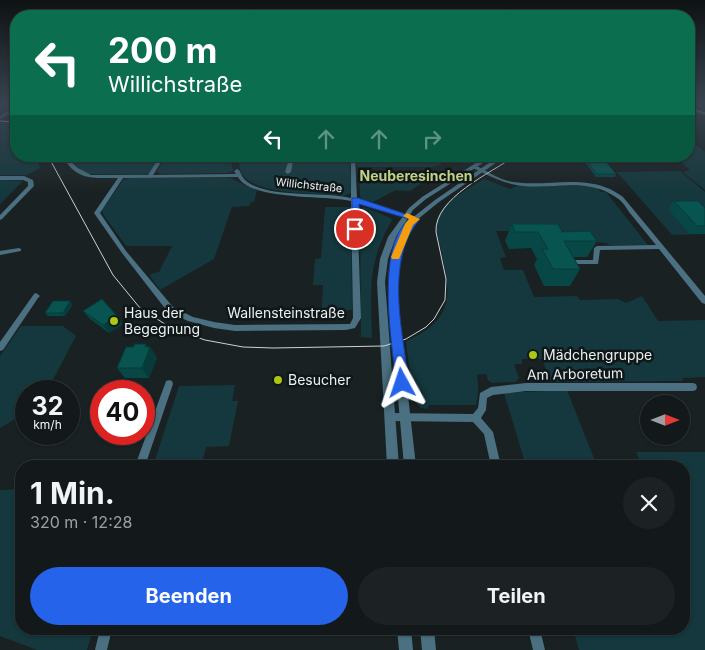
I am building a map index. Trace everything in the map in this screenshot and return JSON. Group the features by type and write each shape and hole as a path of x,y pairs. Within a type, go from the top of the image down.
{"street":[{"path":"68,162 84,175 122,176 150,176 159,162"},
{"path":"288,172 290,162"},
{"path":"353,162 355,200"},
{"path":"409,460 393,284 395,258 409,224 486,162"},
{"path":"393,460 381,282 384,259 392,237 405,215 424,198 491,162"},
{"path":"478,169 510,183 590,183 612,190 621,198 705,301"},
{"name":"Willichstraße","path":"150,176 237,172 250,185 262,190 355,200 415,219"},
{"name":"Wallensteinstraße","path":"122,176 98,213 124,252 170,309 190,318 214,325 235,328 352,326 357,318 355,200"},
{"path":"0,178 24,178 30,181 32,186 0,218"},
{"path":"570,262 596,262 597,248 660,248"},
{"path":"0,253 19,250"},
{"path":"0,348 36,296"},
{"path":"142,460 168,384"},
{"name":"Am Arboretum","path":"475,418 482,410 483,396 491,391 526,388 693,387"},
{"path":"389,417 475,418 488,432 495,460"},
{"path":"101,650 105,635"},
{"path":"405,635 406,650"},
{"path":"428,635 429,650"},
{"path":"535,635 539,650"}],"shaded area":[{"path":"0,133 10,133 10,162 38,162 40,168 27,175 0,175"},
{"path":"695,144 705,152 705,190 683,172 690,170 681,162 695,162"},
{"path":"72,162 157,162 150,173 145,175 86,174"},
{"path":"163,162 231,162 233,171 227,173 160,174 157,171"},
{"path":"240,162 289,162 287,173 290,173 293,162 350,162 351,193 344,196 279,191 262,187 248,180 240,171"},
{"path":"357,162 443,162 431,167 357,166"},
{"path":"440,171 410,191 396,190 373,202 363,200 360,196 359,172"},
{"path":"680,171 705,192 705,234 672,235 617,172"},
{"path":"129,178 230,178 257,191 254,202 251,202 249,206 232,207 214,259 160,290 150,276 159,272 172,246 126,246 103,214 102,210 123,180"},
{"path":"484,179 510,189 517,186 592,186 597,187 601,192 606,192 648,245 610,245 582,240 562,231 496,231 506,257 500,258 504,270 523,270 534,297 577,296 580,300 618,299 626,303 642,296 658,321 705,320 705,377 682,378 683,381 551,382 542,359 522,359 522,364 514,364 519,378 516,382 492,383 488,380 486,374 477,375 476,405 429,405 428,409 421,408 413,400 406,341 435,323 442,313 446,302 446,276 437,222 439,215 447,204"},
{"path":"0,180 23,181 0,204"},
{"path":"325,207 351,207 352,310 337,311 337,320 321,320 323,285 313,285 315,259 321,258"},
{"path":"364,207 392,220 384,235 374,264 371,291 372,338 361,337 360,209"},
{"path":"21,326 63,326 76,336 53,380 15,380 15,419 0,428 0,356"},
{"path":"235,385 232,401 238,401 229,446 206,447 203,460 155,460 179,386"},
{"path":"567,390 595,460 524,460 504,393"},
{"path":"636,452 705,452 705,650 579,650 575,635 690,635 690,460 639,460"},
{"path":"15,489 15,635 91,635 87,650 37,650 0,636 0,490"}],"building":[{"path":"588,162 606,162 616,174 597,174"},
{"path":"674,201 698,201 705,208 705,226 697,226"},
{"path":"512,224 558,224 562,232 590,231 597,241 564,241 580,269 553,269 542,249 548,249 538,232 515,232"},
{"path":"102,299 117,316 103,325 83,311"},
{"path":"53,301 70,301 63,313 45,313"},
{"path":"135,344 146,344 145,347 150,347 142,368 117,368 126,347 133,347"}],"tram line":[{"path":"51,162 113,275 140,308 171,328 205,340 243,347 273,348 384,346 406,339 426,327 434,319 445,300 446,279 436,232 438,220 444,208 454,197 506,162"}],"slow traffic":[{"path":"395,257 409,224 415,219 407,216"}],"place":[{"name":"Haus der Begegnung","path":"114,321"},
{"name":"Mädchengruppe","path":"533,355"},
{"name":"Besucher","path":"278,380"}],"district":[{"name":"Neuberesinchen","path":"416,176"}],"route":[{"path":"355,229 355,200 415,219 409,224 395,258 394,307 402,383"}]}
